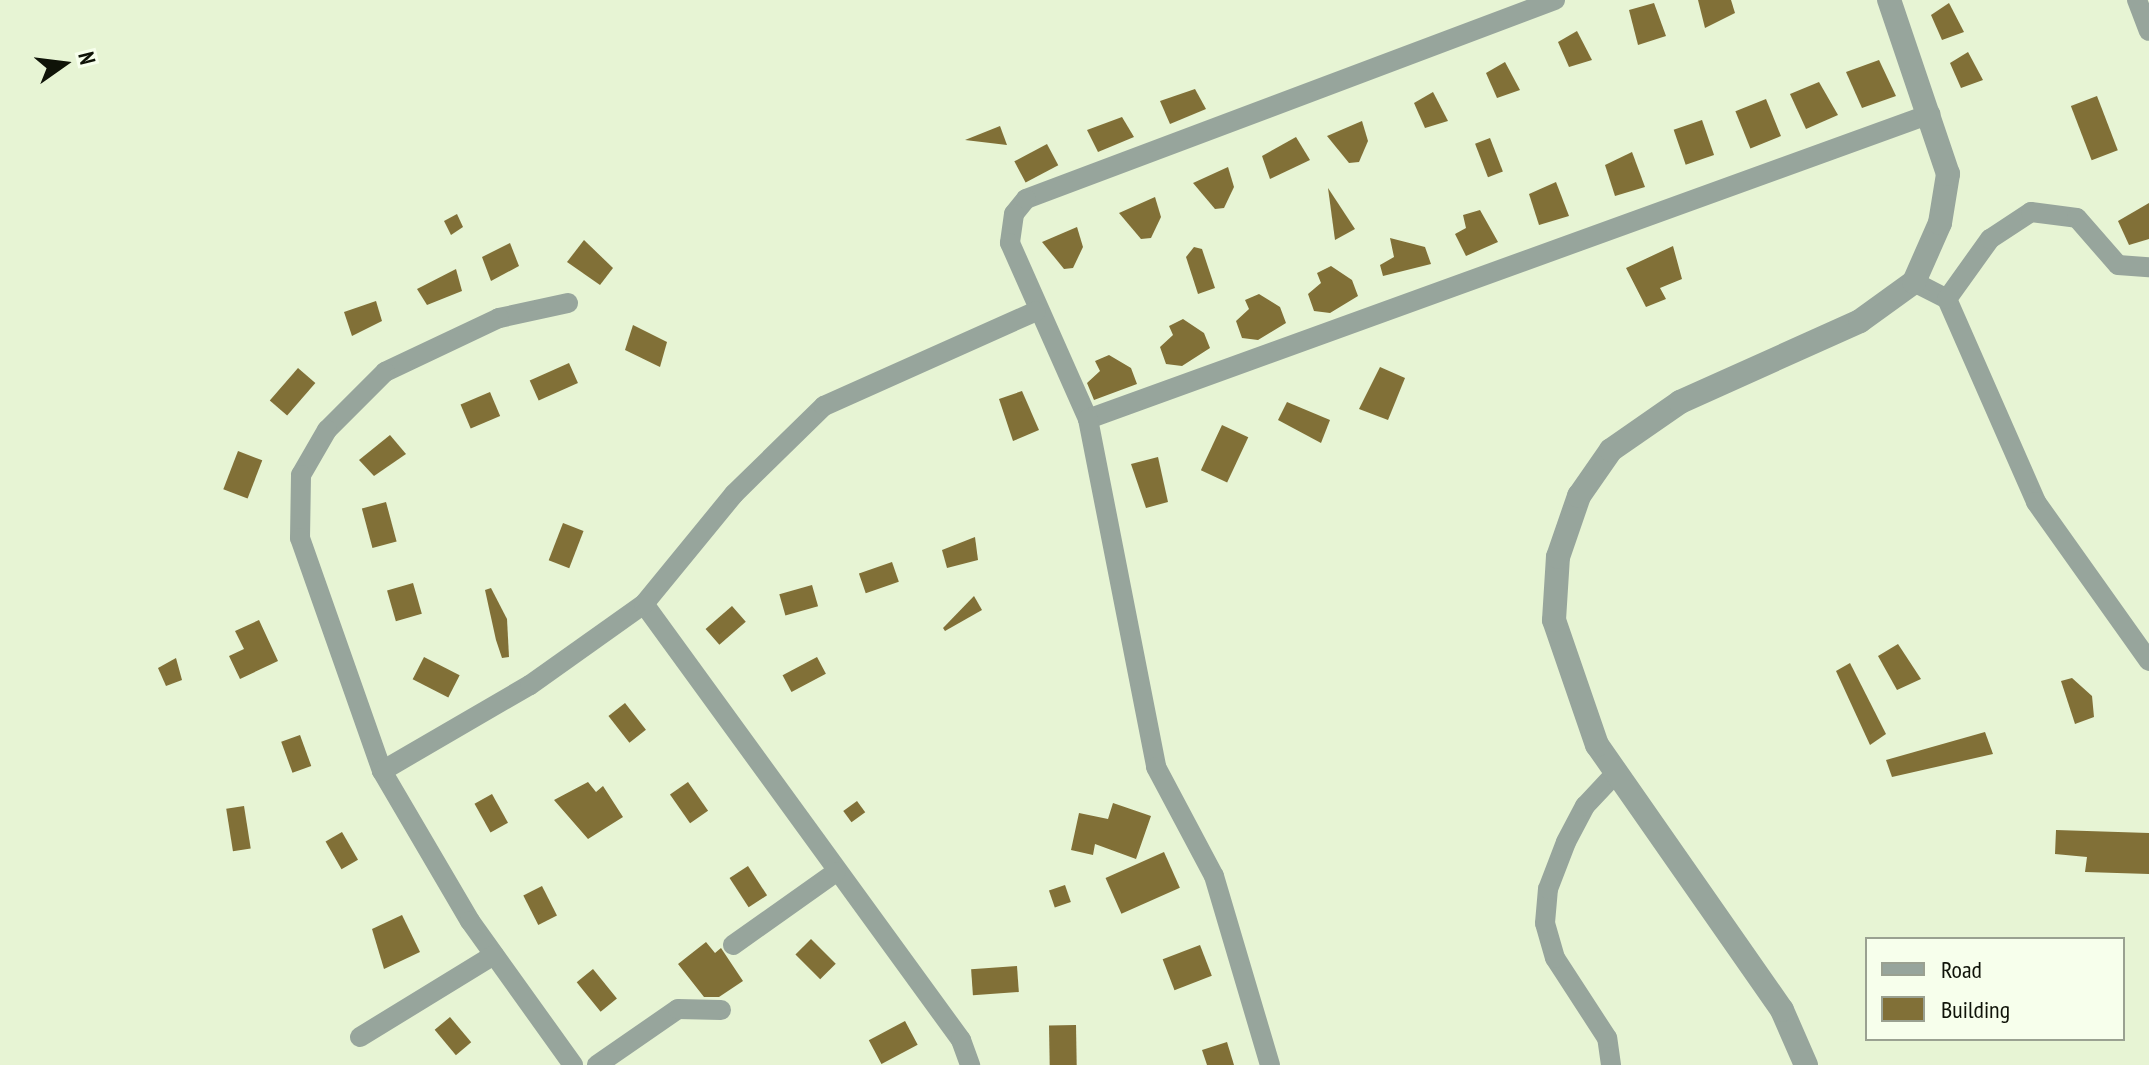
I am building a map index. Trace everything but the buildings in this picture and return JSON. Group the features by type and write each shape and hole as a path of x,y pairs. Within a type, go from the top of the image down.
{"street":[{"path":"1270,1065 1214,876 1156,767 1088,419 1036,311 1010,243 1014,214 1026,199 1555,0"},
{"path":"1806,1065 1782,1010 1615,774 1570,683 1554,620 1558,557 1579,496 1611,450 1680,402 1860,321 1914,282 1947,199 1948,174 1889,0"},
{"path":"2137,0 2149,31"},
{"path":"1088,419 1930,114"},
{"path":"1947,299 1990,239 2031,212 2077,218 2118,265 2149,267"},
{"path":"1914,282 1947,299 2030,491 2149,661"},
{"path":"568,303 499,318 385,372 327,430 301,475 300,538 382,771 494,955 573,1065"},
{"path":"382,771 530,685 644,604 734,494 824,406 1036,311"},
{"path":"644,604 961,1040 970,1065"},
{"path":"1611,1065 1607,1038 1555,958 1545,923 1548,889 1566,842 1615,774"},
{"path":"733,945 836,872"},
{"path":"360,1037 494,955"},
{"path":"597,1065 678,1009 721,1010"}]}
